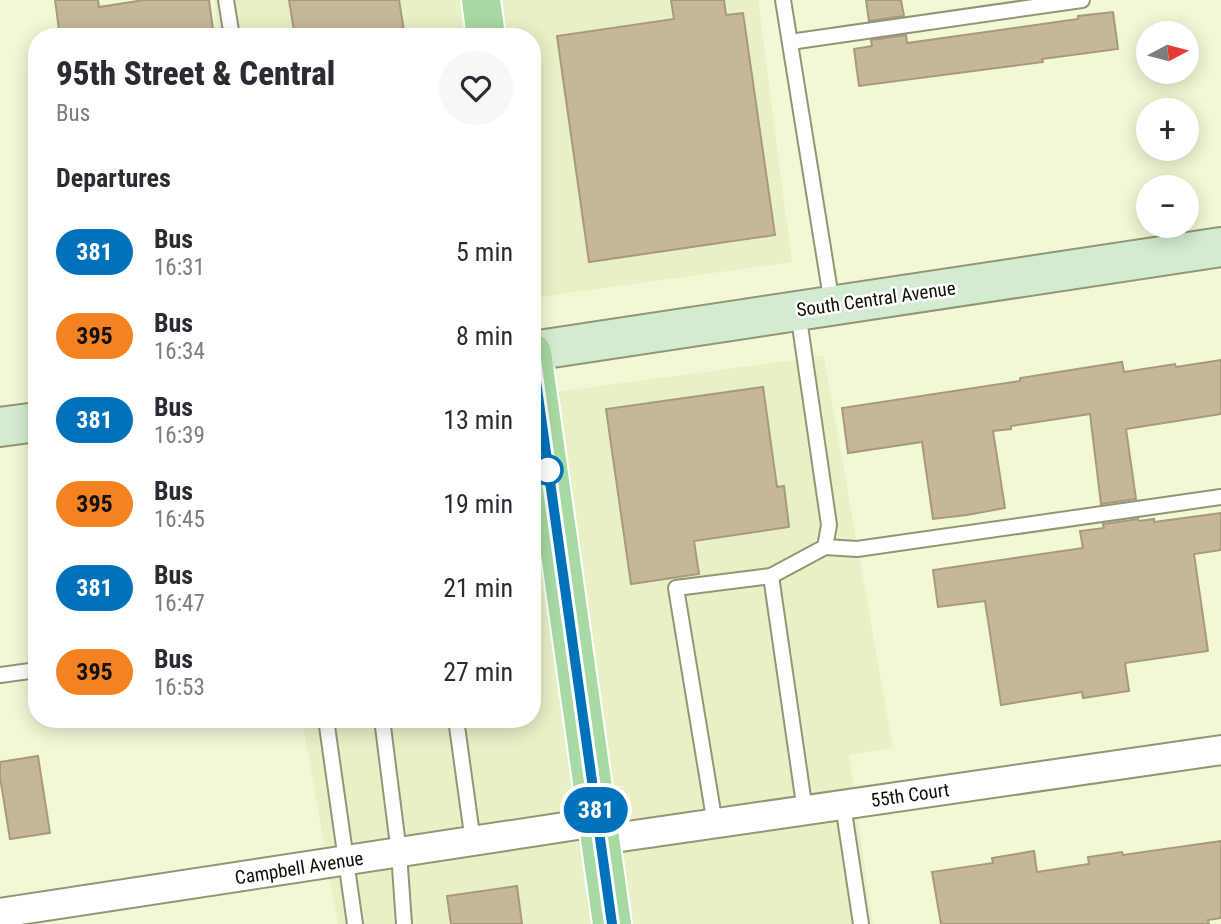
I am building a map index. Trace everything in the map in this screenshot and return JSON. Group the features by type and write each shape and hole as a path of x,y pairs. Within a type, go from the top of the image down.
{"main road":[{"path":"481,0 485,28"},
{"path":"541,417 612,924"}],"street":[{"name":"South Central Avenue","path":"541,351 1221,247"},
{"path":"0,428 28,423"},
{"name":"55th Court","path":"598,832 715,824 1221,750"},
{"name":"Campbell Avenue","path":"0,913 473,842 598,832"}],"lane":[{"path":"226,0 231,28"},
{"path":"783,0 790,42 815,308 829,525 825,547"},
{"path":"790,42 1082,0"},
{"path":"715,824 676,588 771,576 825,547 857,548 1221,497"},
{"path":"771,576 805,811"},
{"path":"0,675 28,671"},
{"path":"327,728 355,924"},
{"path":"383,728 399,853 404,924"},
{"path":"457,728 473,842"},
{"path":"843,805 858,924"}],"shaded area":[{"path":"214,0 758,0 792,262 541,297 541,28 218,28"},
{"path":"824,356 893,748 849,755 873,924 338,924 304,728 541,728 541,394"}],"building":[{"path":"55,0 98,0 99,7 144,0 209,0 213,28 59,28"},
{"path":"289,0 399,0 404,28 294,28"},
{"path":"671,0 724,0 726,15 743,13 775,235 589,262 557,36 674,19"},
{"path":"866,0 901,0 904,16 869,21"},
{"path":"1113,12 1118,49 1042,59 1043,62 859,86 854,49 872,46 871,40 906,35 907,43"},
{"path":"1221,360 1221,414 1126,429 1136,499 1101,504 1090,414 993,431 1005,508 967,515 933,519 922,442 848,453 842,408 1020,381 1020,378 1122,362 1124,372"},
{"path":"763,387 777,487 784,486 789,527 694,541 699,574 631,584 606,409"},
{"path":"1221,513 1221,550 1194,554 1208,651 1125,663 1129,691 1083,698 1082,692 1001,705 985,601 938,607 933,570 1083,548 1080,531 1104,528 1103,524 1138,519 1154,519 1154,522"},
{"path":"38,756 50,833 10,839 0,762"},
{"path":"1221,841 1221,918 1208,920 1209,924 941,924 932,872 993,863 992,858 1034,851 1037,872 1089,864 1088,857 1122,852 1123,855"},
{"path":"517,886 522,924 451,924 447,896"}],"bus line":[{"name":"381","path":"541,419 612,924"}]}
